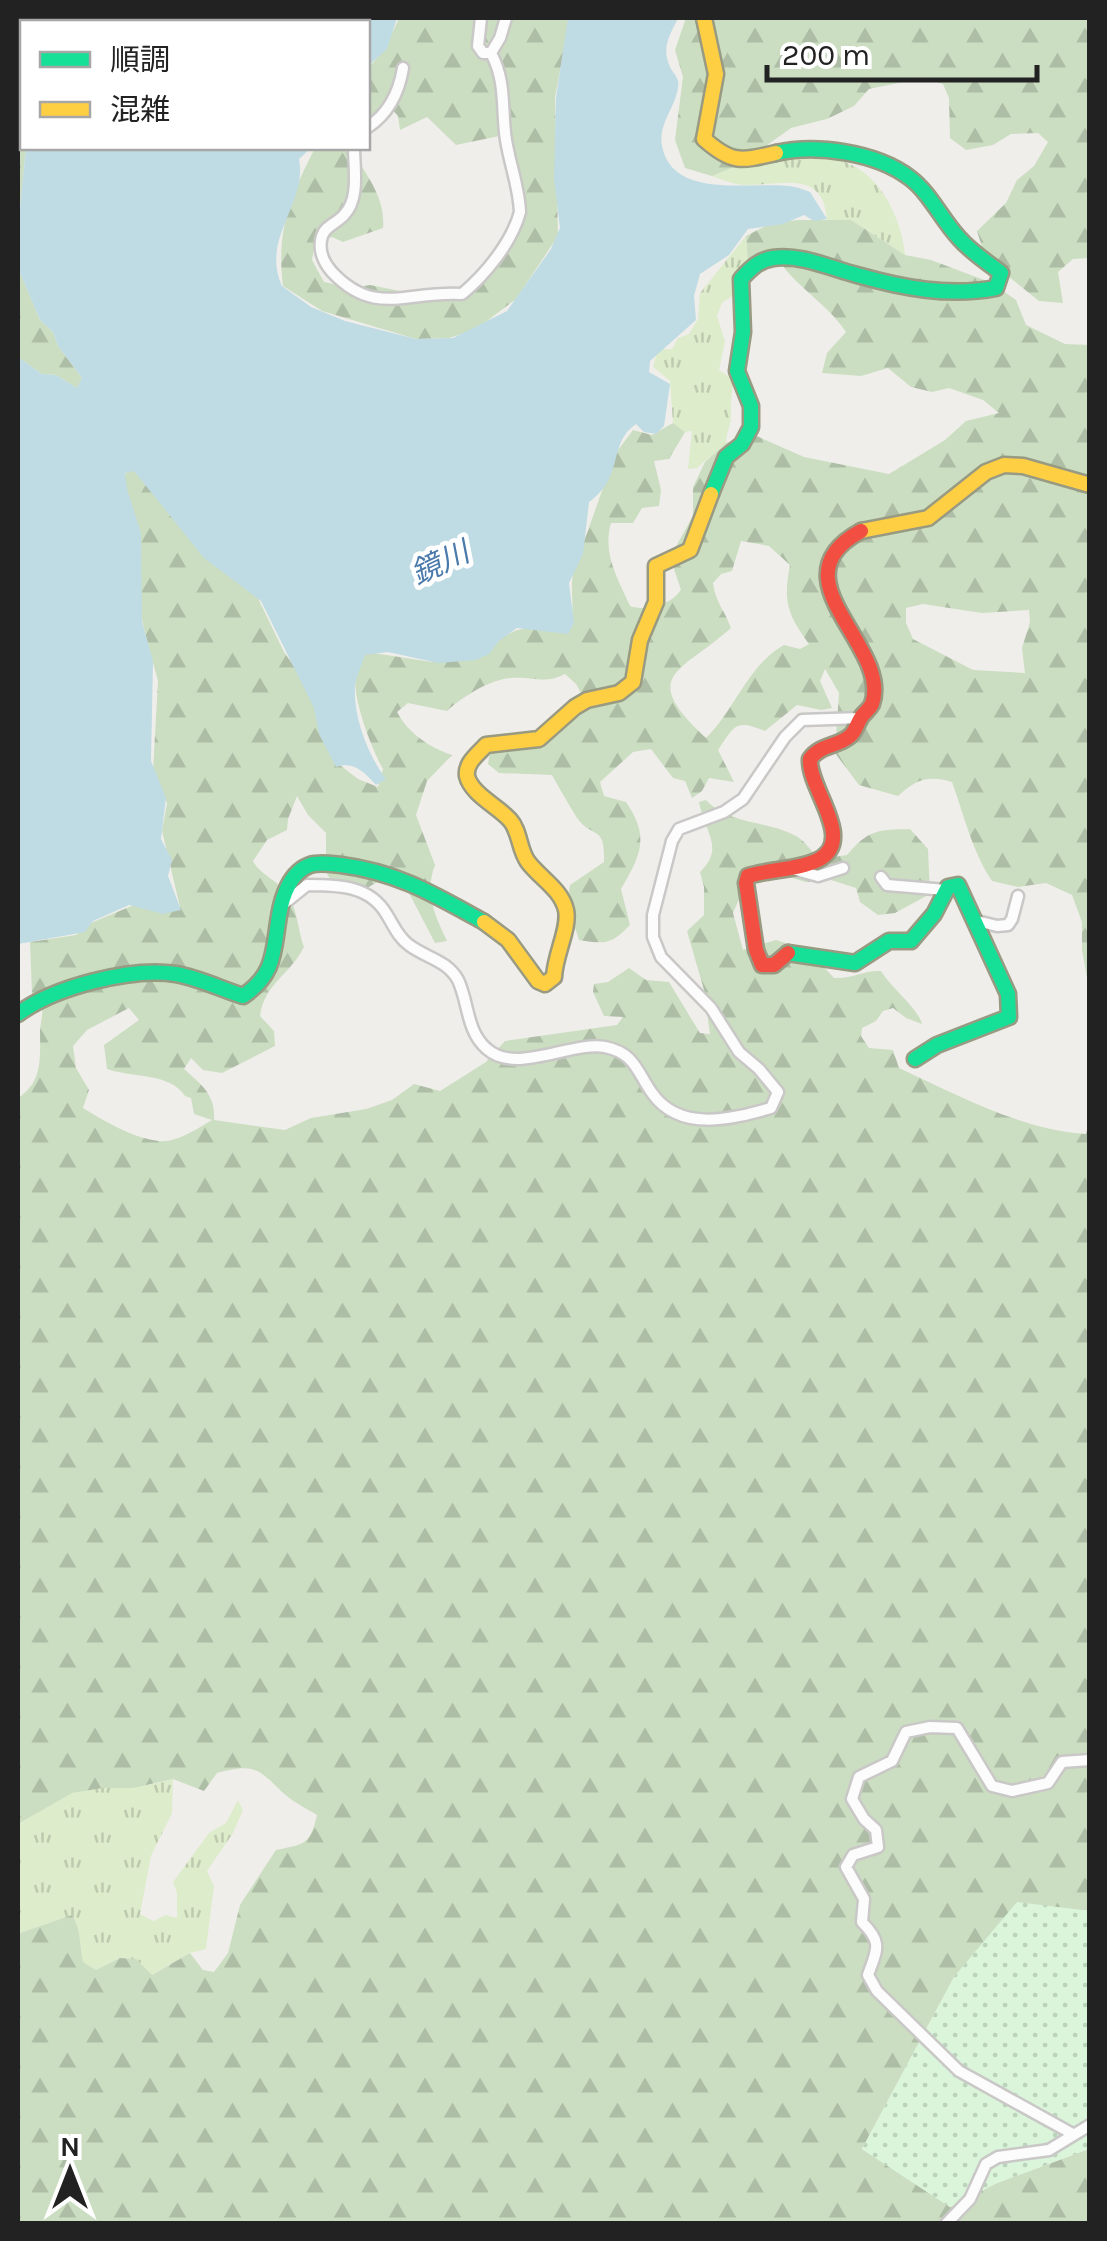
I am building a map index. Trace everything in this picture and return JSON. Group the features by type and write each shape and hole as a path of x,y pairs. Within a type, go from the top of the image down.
{"street":[{"path":"481,18 478,46 483,53 492,53"},
{"path":"354,150 354,199 346,214 325,230 321,238 325,265 355,293 370,299 391,300 434,292 462,294 485,271 517,223 520,212 506,137 504,91 492,53 506,18"},
{"path":"18,1014 40,1000 140,974 182,975 243,996 255,991 267,978 288,885 301,869 314,862 398,877 484,921 504,936 535,980 550,983 556,972 558,946 567,927 566,908 558,893 526,860 513,822 471,785 468,764 486,745 539,738 575,707 587,700 619,693 633,682 640,640 656,602 656,566 690,550 718,471 751,428 751,406 738,371 741,278 752,266 770,258 794,258 901,285 953,292 996,288 1001,273 961,241 912,179 892,168 834,149 795,149 739,161 710,146 704,139 716,88 716,68 704,18"},
{"path":"370,125 388,110 404,68"},
{"path":"915,1059 937,1045 1009,1017 1008,994 958,885 948,886 934,914 911,941 889,941 855,963 786,953 774,965 764,966 754,947 754,926 744,897 748,876 820,860 832,845 832,826 810,772 810,760 820,748 848,738 873,699 872,680 832,599 827,567 832,554 848,537 928,518 986,472 1004,465 1022,466 1090,485"},
{"path":"281,906 306,885 340,885 368,894 378,901 399,936 453,973 475,1036 498,1056 540,1056 576,1048 606,1047 632,1059 652,1093 680,1116 715,1120 771,1108 778,1092 760,1069 739,1052 710,1008 661,956 653,916 672,840 679,830 724,812 744,799 802,720 862,717"},
{"path":"784,866 818,876 842,868"},
{"path":"881,877 888,885 946,890"},
{"path":"976,921 997,926 1008,924 1018,896"},
{"path":"1072,2133 959,2071 877,1990 868,1976 878,1948 876,1936 862,1922 864,1899 846,1866 854,1855 878,1846 876,1830 852,1798 859,1777 892,1761 906,1732 930,1727 957,1728 992,1786 1012,1790 1048,1782 1062,1762 1090,1760"},
{"path":"946,2224 970,2199 986,2164 998,2157 1049,2150 1090,2125"}],"green space":[{"path":"18,18 87,18 20,20 20,150 26,150 18,228"},
{"path":"399,18 570,18 555,97 558,236 516,299 475,330 449,338 416,339 322,311 283,286 283,231 298,182 314,150 352,150 373,186 383,217 383,228 343,242 332,237 315,243 312,260 324,282 352,288 370,285 440,299 466,286 495,257 518,212 504,135 456,145 427,117 400,130 398,116 389,106 370,131 370,66 385,49"},
{"path":"686,18 1089,18 1089,258 1073,259 1058,272 1063,303 1039,301 998,268 982,247 977,231 1006,203 1017,180 1034,166 1048,142 1038,133 1011,134 993,145 966,150 950,138 949,98 943,84 923,78 869,89 854,106 827,119 791,128 739,165 712,176 685,168 675,140 683,77 675,50"},
{"path":"762,148 788,156 833,159 862,171 892,209 905,255 851,220 827,220 823,202 806,185 736,184 712,176 739,165"},
{"path":"851,220 905,255 931,260 992,283 1016,300 1026,325 1065,344 1089,345 1089,989 1082,922 1072,895 1046,883 1018,887 992,881 974,845 952,782 923,780 898,796 859,785 835,753 839,693 825,669 820,681 832,708 797,705 765,731 741,725 728,735 718,750 734,782 709,778 702,791 692,798 685,781 673,778 651,749 633,752 600,782 604,796 626,802 638,826 638,856 621,889 630,925 607,942 579,940 567,902 570,885 604,862 600,837 577,818 552,775 499,773 488,764 491,745 559,733 585,700 565,674 544,680 511,678 477,690 447,711 408,703 397,712 420,739 452,755 427,781 416,815 435,865 431,895 447,941 435,943 408,891 396,881 381,880 360,892 335,887 326,872 326,833 308,815 297,796 287,830 267,840 253,861 287,893 304,947 262,1005 260,1016 274,1031 275,1046 222,1073 203,1070 191,1058 184,1069 210,1097 214,1120 285,1130 311,1118 366,1109 392,1100 414,1084 440,1091 486,1062 505,1041 617,1025 623,1017 604,1016 593,992 594,984 608,982 629,968 646,980 669,982 700,1033 710,1034 704,990 687,931 704,915 700,872 712,847 699,802 706,800 726,814 796,836 819,859 847,855 868,836 890,830 910,829 928,849 930,894 895,913 878,915 860,902 856,888 831,880 806,882 778,874 747,881 733,913 743,950 776,940 808,950 834,978 881,971 922,1024 893,1008 862,1028 861,1036 869,1048 893,1050 899,1068 990,1110 1038,1126 1086,1134 1089,1123 1089,1911 1017,1903 954,1977 862,2149 950,2207 997,2183 1089,2149 1089,2223 18,2223 18,1927 20,1933 72,1915 83,1962 96,1970 120,1958 136,1959 152,1975 190,1953 203,1970 214,1972 228,1953 240,1905 276,1850 305,1842 317,1815 260,1773 247,1768 217,1773 204,1791 173,1779 133,1788 72,1793 18,1824 18,1098 36,1077 42,1011 32,994 30,942 76,935 93,922 134,905 180,907 162,831 167,803 153,771 158,681 143,625 120,478 131,469 147,482 205,555 253,588 318,711 336,762 358,779 378,787 383,769 364,723 355,684 367,652 432,662 458,658 517,630 568,629 575,567 615,454 633,430 652,435 673,423 685,432 669,459 654,461 661,490 659,506 642,508 633,523 611,523 610,555 630,606 651,608 681,590 670,557 693,516 693,487 705,462 726,443 752,434 804,457 889,474 945,440 966,421 999,413 983,400 949,388 932,392 911,387 888,368 861,376 822,373 827,353 846,332 782,265 748,264 746,236 771,223","holes":["741,541 769,546 790,565 789,607 809,644 800,649 784,645 760,664 706,738 685,717 670,687 683,666 731,628 713,583 721,574 732,571","923,604 982,613 1029,610 1030,622 1022,648 1025,673 973,670 913,639 906,623 906,608","129,1008 139,1020 104,1045 107,1069 170,1083 191,1098 194,1114 212,1120 179,1138 159,1141 129,1133 83,1108 89,1090 76,1068 73,1046 87,1030"]},
{"path":"746,236 748,264 741,290 722,303 717,316 725,341 719,370 734,380 726,443 697,468 688,469 692,431 685,432 673,423 670,381 653,367 658,349 672,349 678,338 689,334 698,319 700,293"},
{"path":"18,268 40,320 53,332 58,346 82,378 77,388 56,375 42,374 18,357"},
{"path":"173,1779 172,1813 151,1856 140,1914 153,1921 166,1915 177,1918 173,1882 209,1833 226,1823 238,1800 243,1810 233,1833 207,1871 214,1886 206,1949 190,1953 151,1975 120,1958 96,1970 83,1963 79,1932 72,1915 20,1933 18,1824 72,1793"},
{"path":"1017,1902 1090,1911 1089,2149 997,2183 950,2207 862,2149 954,1977"}],"water":[{"path":"397,18 387,49 370,64 370,20 84,20"},
{"name":"鏡川","path":"568,18 678,18 666,47 678,85 661,138 669,164 683,176 700,182 799,188 810,192 827,219 814,221 804,215 783,224 748,229 729,255 700,274 694,296 696,320 650,361 649,372 670,384 664,426 656,434 644,432 636,424 627,432 607,482 589,502 583,554 569,583 574,623 568,634 517,628 489,654 476,660 438,663 388,652 365,655 356,682 356,710 373,759 386,779 376,785 353,767 336,767 319,734 314,708 261,601 204,558 134,471 125,473 141,533 142,622 153,661 151,761 166,798 161,839 172,860 168,876 181,910 163,914 129,905 93,921 85,932 18,944 18,357 42,374 56,375 77,388 82,378 58,346 53,332 40,320 18,268 26,150 309,150 299,159 297,191 277,252 282,286 311,307 345,321 416,339 453,338 507,311 551,249 560,228 554,179 556,97"}],"traffic: fast":[{"path":"711,494 726,457 742,444 751,427 751,406 737,371 743,332 741,279 755,266 773,258 794,258 892,284 943,291 996,288 1001,273 964,243 924,191 896,169 845,152 809,149 776,153"},
{"path":"18,1014 72,988 137,974 176,974 243,996 267,970 288,886 297,873 314,864 361,868 398,879 484,922"},
{"path":"788,953 855,963 889,941 911,941 934,914 948,887 958,885 1008,994 1009,1017 937,1045 915,1059"}],"traffic: slow":[{"path":"704,18 716,74 704,139 730,157 754,158 776,153"},
{"path":"861,531 928,518 986,472 1004,465 1023,466 1090,485"},
{"path":"484,922 508,940 538,981 545,984 554,977 566,910 555,890 528,862 510,820 470,783 468,767 486,745 539,739 575,707 587,700 619,693 633,682 640,640 656,602 656,566 690,550 711,494"}],"traffic: jam":[{"path":"788,953 774,965 762,965 756,950 746,883 748,876 818,860 829,851 833,840 810,759 850,736 872,704 874,682 831,592 828,570 837,550 861,531"}]}
